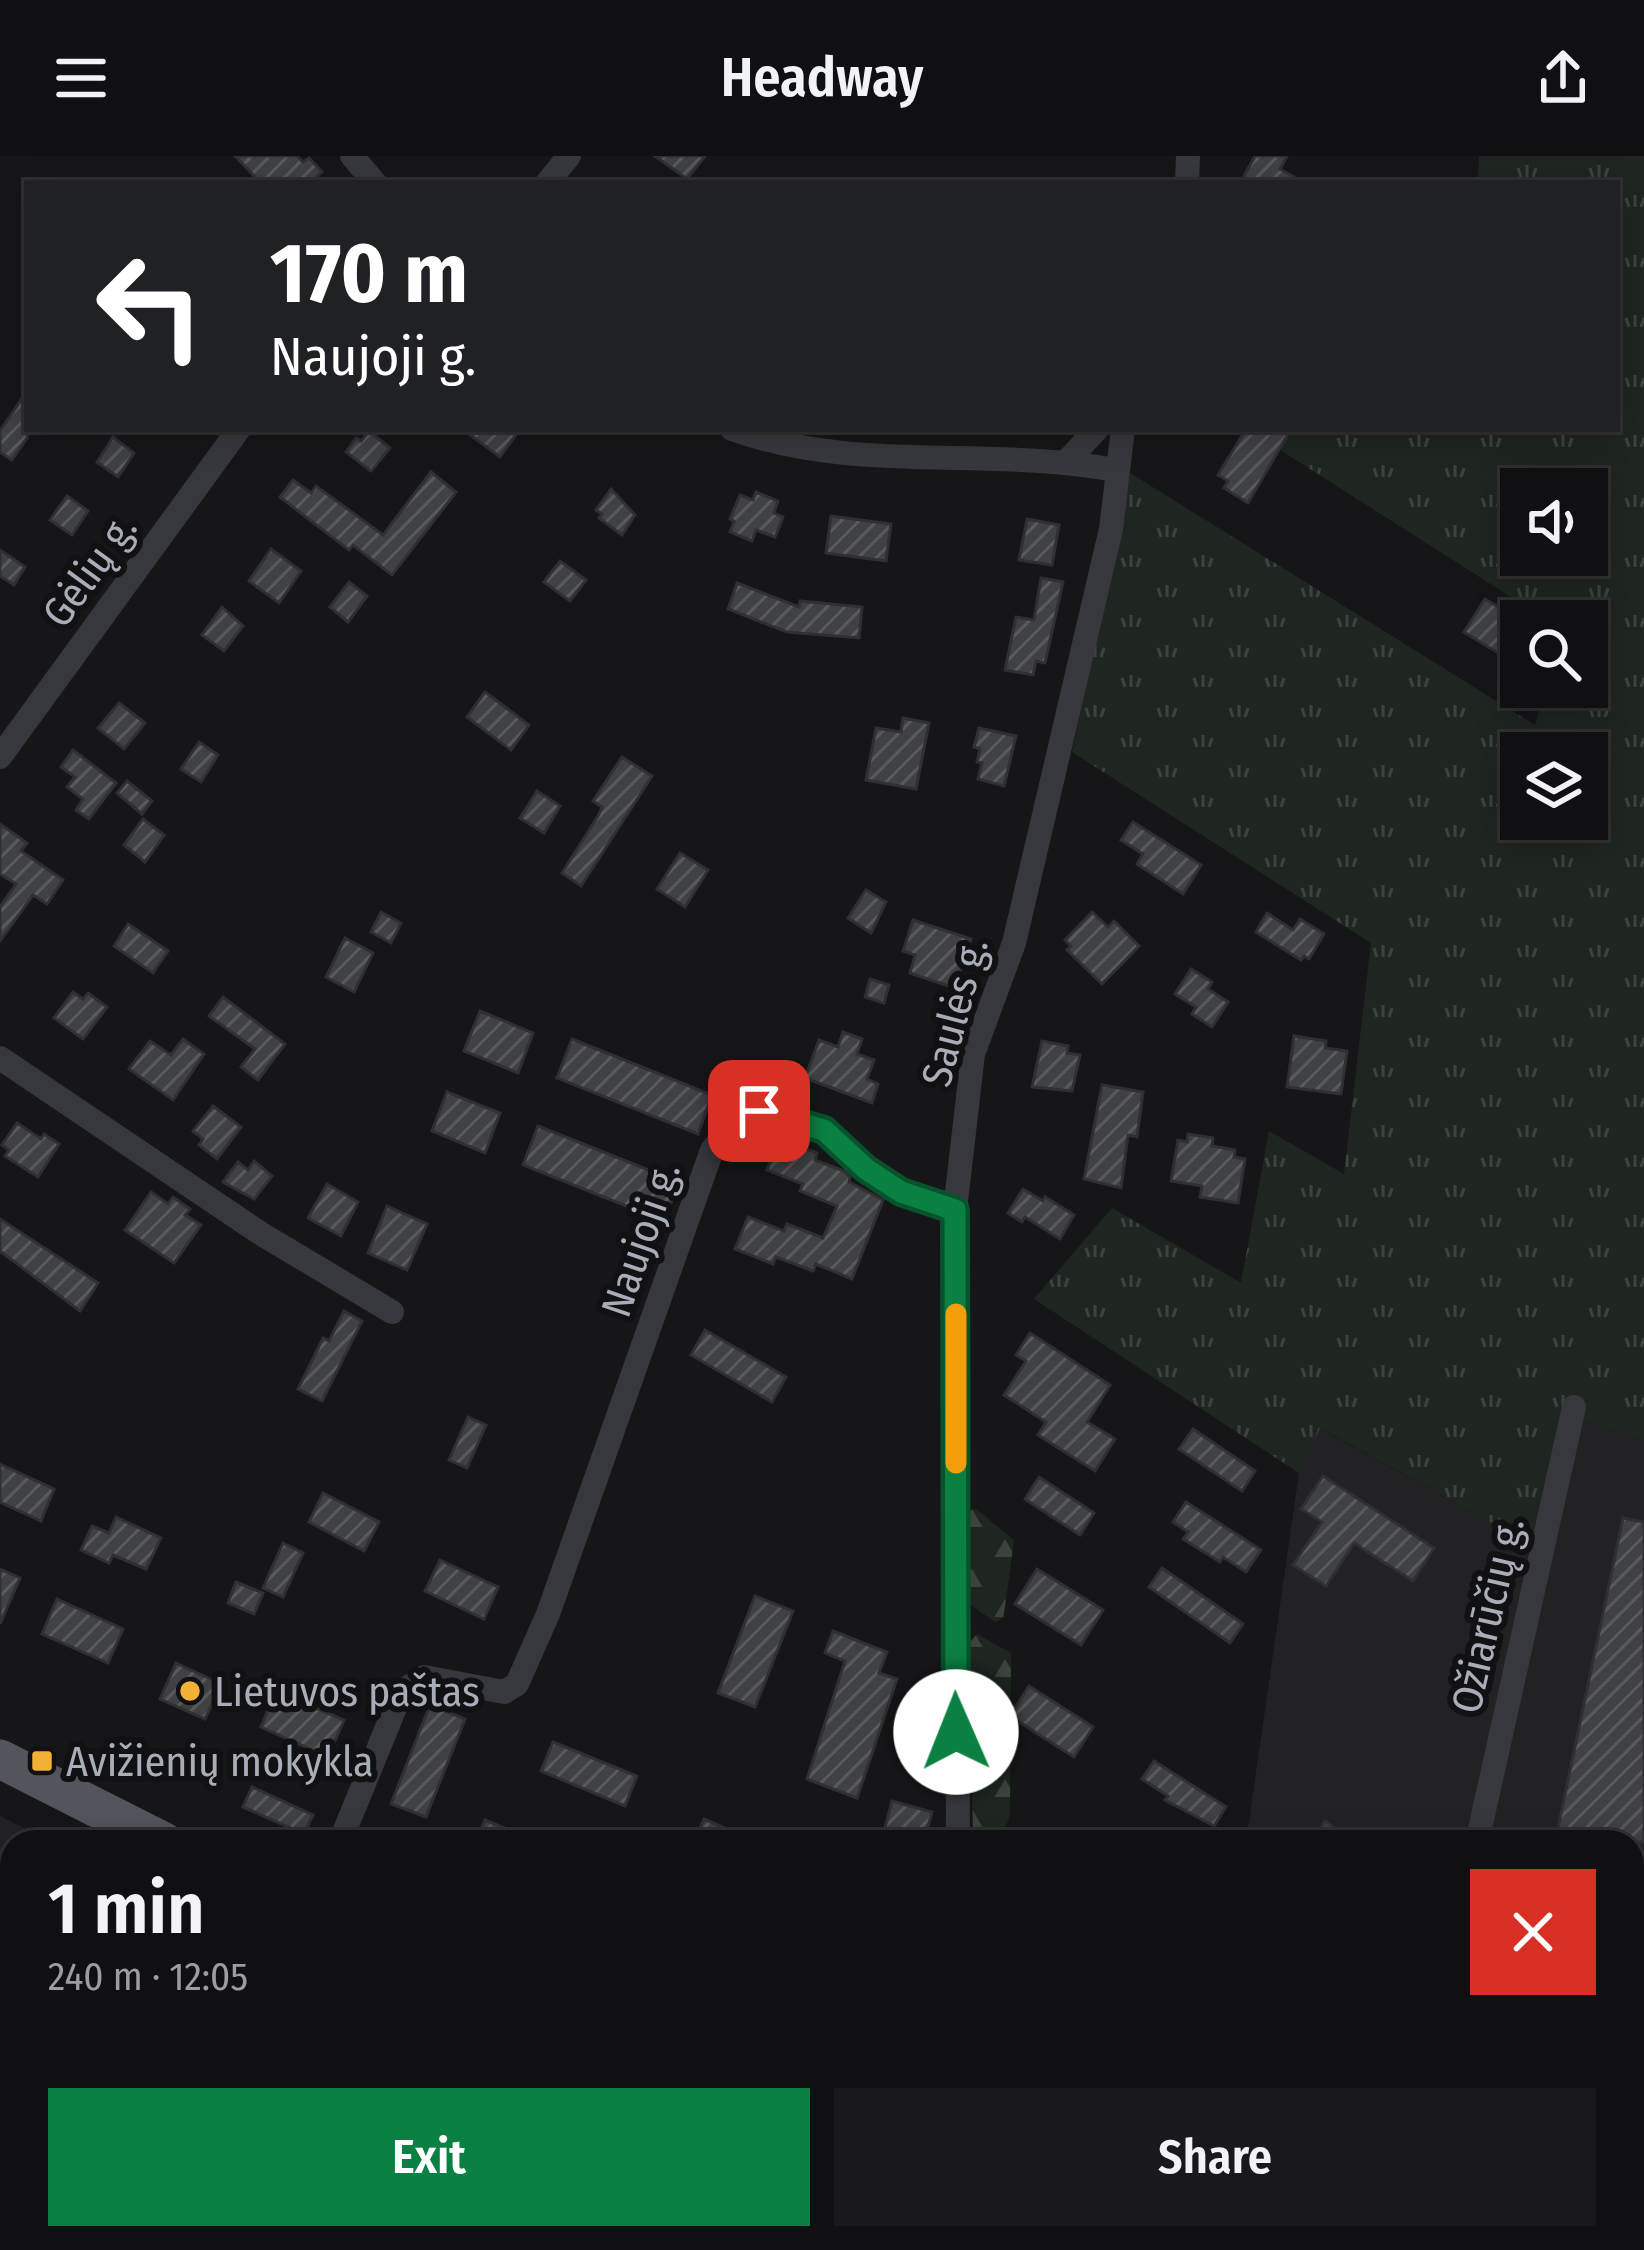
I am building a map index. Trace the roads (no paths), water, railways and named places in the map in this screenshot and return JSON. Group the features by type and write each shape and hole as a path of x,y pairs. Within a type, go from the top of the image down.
{"main road":[{"path":"0,1759 140,1830"}],"street":[{"path":"352,156 372,180"},
{"path":"549,180 569,156"},
{"name":"Gėlių g.","path":"0,757 237,432"},
{"path":"744,432 821,452 1066,461 1115,470"},
{"path":"1066,461 1094,432"},
{"name":"Saulės g.","path":"958,1830 955,1210 973,1054 1019,920 1111,529 1122,432"},
{"path":"0,1058 260,1233 392,1312"},
{"name":"Naujoji g.","path":"345,1830 401,1691 424,1677 504,1692 517,1684 548,1614 712,1150 740,1114 759,1111 824,1130 866,1169 901,1192 955,1210"},
{"name":"Ožiarūčių g.","path":"1480,1830 1574,1407"}],"place":[{"name":"Lietuvos paštas","path":"190,1691"},
{"name":"Avižienių mokykla","path":"42,1761"}]}
